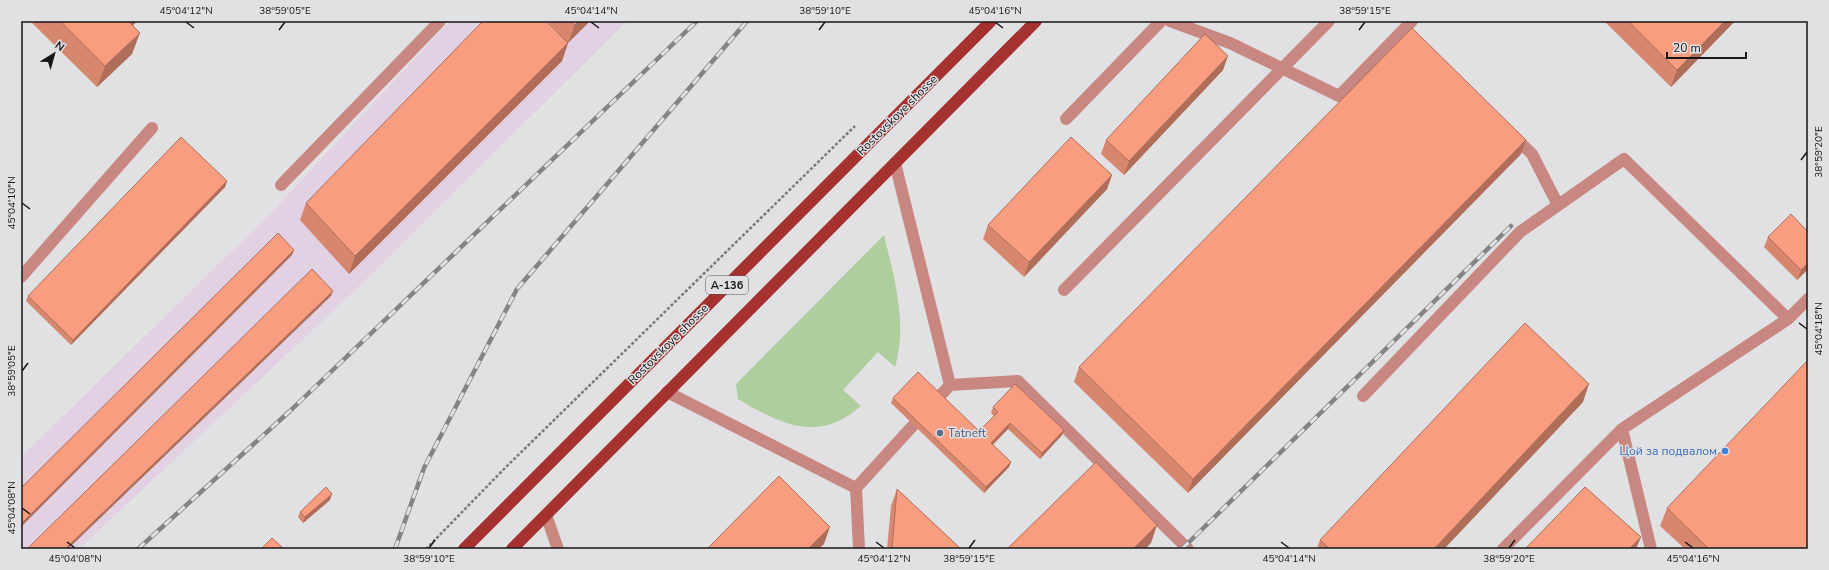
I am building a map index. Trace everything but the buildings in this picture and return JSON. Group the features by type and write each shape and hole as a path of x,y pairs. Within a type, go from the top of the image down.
{"main road":[{"name":"Rostovskoye shosse","path":"464,549 991,21"},
{"name":"А-136","path":"512,549 1036,21"}],"lane":[{"path":"281,186 440,21"},
{"path":"1066,119 1161,21"},
{"path":"1170,21 1230,43 1339,96 1408,25 1415,40"},
{"path":"1064,290 1329,21"},
{"path":"1504,127 1532,154 1558,205"},
{"path":"21,277 152,128"},
{"path":"1363,396 1520,232 1624,159 1788,319"},
{"path":"894,164 950,385"},
{"path":"1503,549 1622,429 1788,319 1808,299"},
{"path":"859,549 856,488 950,385 1018,381 1188,549"},
{"path":"667,392 856,488"},
{"path":"1622,429 1650,549"},
{"path":"546,515 558,549"}],"path":[{"path":"426,549 505,468 856,126"}],"shaded area":[{"path":"450,21 627,21 351,294 79,549 21,549 21,457 271,213"}],"green space":[{"path":"884,235 898,301 900,317 899,351 895,367 878,352 843,390 861,406 845,418 830,424 814,427 799,426 784,422 769,416 738,399 736,384"}],"railway":[{"path":"138,549 290,411 697,21"},
{"path":"395,549 424,468 517,289 747,21"},
{"path":"1182,549 1511,226"}],"place":[{"name":"Tatneft","path":"940,433"},
{"name":"Цой за подвалом","path":"1725,451"}]}
